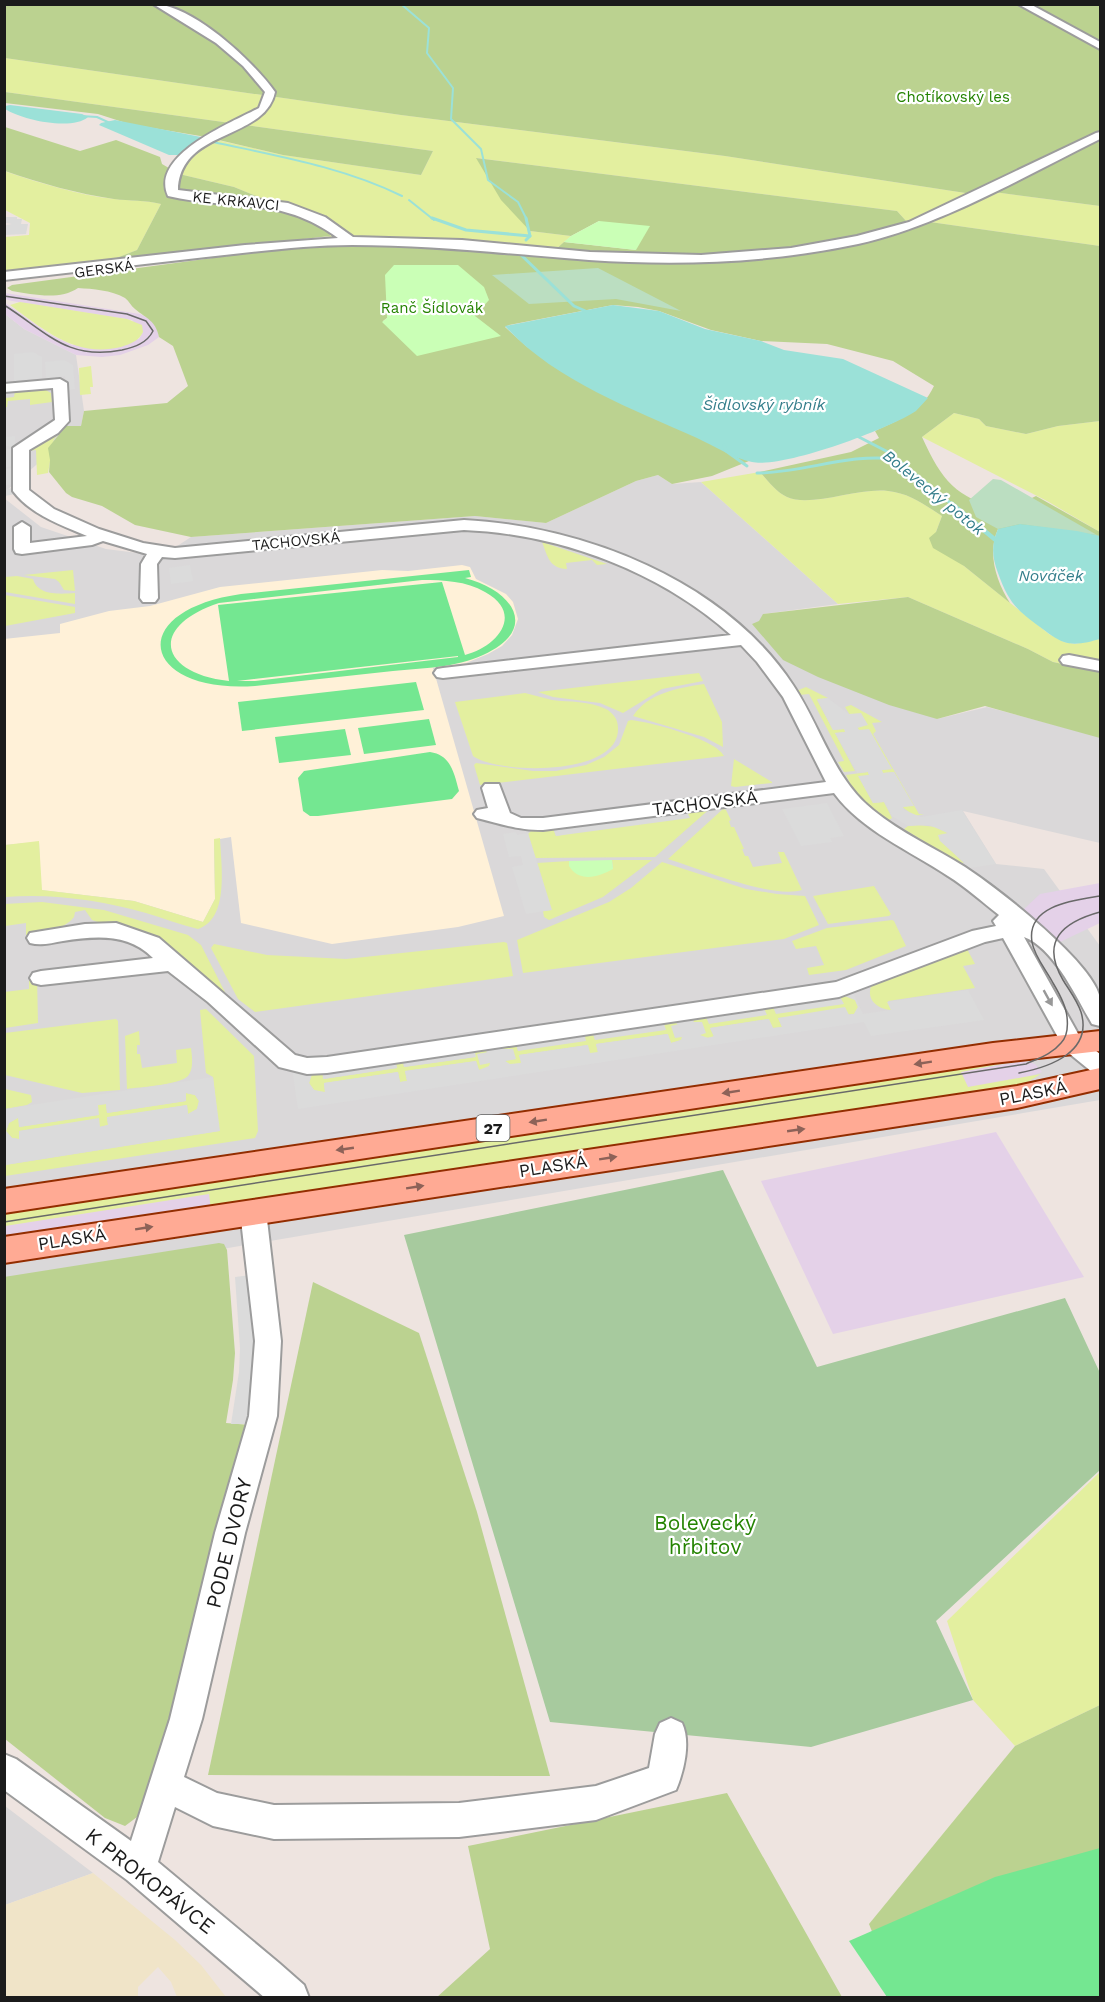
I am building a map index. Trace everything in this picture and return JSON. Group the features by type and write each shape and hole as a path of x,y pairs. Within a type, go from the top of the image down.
{"main road":[{"name":"27","path":"4,1201 993,1053 1087,1042"},
{"name":"PLASKÁ","path":"4,1250 1017,1097 1101,1079"}],"street":[{"name":"KE KRKAVCI","path":"157,4 211,34 262,80 270,92 268,101 262,110 184,156 170,186 172,193 284,206 321,220 350,242"},
{"path":"1022,4 1101,46"},
{"name":"GERSKÁ","path":"4,276 204,254 350,242 462,244 590,256 645,258 731,257 807,250 858,240 913,225 1101,135"},
{"name":"GERSKÁ","path":"4,282 204,254"},
{"name":"TACHOVSKÁ","path":"4,388 60,383 62,421 53,430 21,448 21,491 32,503 45,511 104,535 156,552 175,553 464,525 511,528 575,545 654,574 693,595 743,639 784,684 839,786 852,803 869,817 957,872 986,895 1021,930 1087,1042"},
{"path":"22,527 22,549 92,540 104,535"},
{"path":"149,598 149,564 156,552"},
{"path":"443,673 743,639"},
{"path":"1069,660 1101,666"},
{"name":"TACHOVSKÁ","path":"492,788 493,816 519,824 543,824 839,786"},
{"path":"38,938 85,931 116,930 151,943 287,1061 307,1066 327,1065 839,989 980,936 1021,930 1069,966 1101,1018"},
{"path":"41,978 172,963"},
{"path":"1087,1042 1101,1066"},
{"name":"PODE DVORY","path":"139,1868 186,1719 230,1533 263,1416 268,1341 254,1211"},
{"path":"166,1785 213,1809 274,1822 459,1820 596,1803 664,1779 671,1734"},
{"name":"K PROKOPÁVCE","path":"4,1770 139,1868 267,1975 291,1998"}],"shaded area":[{"path":"5,217 22,219 21,224 28,224 26,234 5,235 5,225 12,224 5,223"},
{"path":"5,293 140,314 152,320 159,337 148,345 120,355 102,357 76,355 24,329 5,314 4,302 49,334 72,345 139,339 143,332 132,320 12,301 5,299"},
{"path":"5,314 24,329 76,355 84,411 81,426 5,492"},
{"path":"33,352 42,357 42,378 14,381 14,354"},
{"path":"64,360 73,365 75,389 66,390 65,376 46,378 45,362"},
{"path":"15,436 15,494 5,496 5,490 14,484 5,485 5,469 14,468 14,466 5,467 5,450 14,448 5,445 5,437"},
{"path":"658,475 672,484 701,482 838,604 763,614 937,719 987,707 1100,737 1100,843 963,811 996,864 1044,869 1100,946 1100,1100 5,1286 4,498 41,527 106,549 162,556 191,537 475,516 546,523 636,481"},
{"path":"190,565 193,581 171,584 169,568"},
{"path":"462,565 470,567 476,579 506,594 513,602 518,619 512,635 502,646 466,663 433,668 504,916 458,927 332,944 241,923 231,837 214,840 215,899 203,922 134,901 41,890 39,842 5,845 4,639 60,633 60,624 109,611 150,606 220,587 382,570 408,571"},
{"path":"828,698 849,714 861,713 868,725 857,728 859,730 869,729 892,769 882,770 883,773 894,772 914,806 903,807 904,810 921,817 962,810 996,864 970,868 940,841 938,835 948,833 929,825 908,826 892,816 884,802 873,803 858,776 869,775 868,772 857,773 835,733 845,732 844,729 833,730 817,699"},
{"path":"827,803 844,836 830,838 832,842 801,846 782,809"},
{"path":"686,810 690,818 556,836 553,828"},
{"path":"516,832 517,835 528,833 552,910 526,914 512,867 523,865 521,856 509,857 503,834"},
{"path":"1100,883 1100,923 1060,942 1024,909 1040,894"},
{"path":"847,980 863,1014 891,1010 887,1002 968,990 984,1020 871,1036 864,1022 298,1109 291,1062","holes":["839,995 855,1000 858,1007 854,1014 849,1015 845,1007 778,1018 782,1027 773,1028 769,1019 710,1028 714,1036 708,1038 700,1035 706,1033 702,1022 693,1022 695,1017 705,1015 709,1024 767,1015 763,1006 772,1005 776,1014 844,1004","663,1021 675,1021 679,1024 671,1026 675,1038 682,1037 681,1040 671,1043 668,1034 596,1044 598,1052 590,1053 588,1045 519,1055 521,1063 510,1064 505,1061 516,1059 513,1049 502,1049 516,1042 518,1051 586,1041 584,1032 592,1031 595,1040 666,1030","474,1048 485,1048 488,1052 477,1054 480,1065 490,1063 489,1066 479,1070 476,1061 405,1071 407,1081 400,1082 398,1072 324,1083 325,1092 314,1090 309,1083 312,1074 322,1069 323,1079 397,1068 395,1059 403,1058 404,1067 476,1057"]},
{"path":"1022,1060 1035,1064 1042,1072 1022,1079 5,1237 5,1217 1015,1063"},
{"path":"213,1077 220,1131 5,1165 5,1109","holes":["186,1093 195,1095 199,1101 197,1109 188,1114 187,1105 107,1117 108,1125 100,1127 99,1118 19,1131 19,1139 12,1138 6,1131 9,1123 18,1118 19,1127 99,1115 98,1105 106,1104 107,1113 186,1101"]},
{"path":"996,1132 1084,1277 833,1334 761,1181"},
{"path":"251,1275 256,1328 253,1396 247,1424 231,1424 239,1372 240,1348 235,1277"},
{"path":"5,1806 93,1873 5,1905"},
{"path":"93,1873 175,1940 201,1965 226,1997 177,1997 171,1982 158,1967 138,1987 138,1997 5,1997 5,1905"}],"green space":[{"name":"Chotíkovský les","path":"5,4 1100,5 1100,131 972,194 725,156 401,115 5,58"},
{"path":"5,58 401,115 725,156 972,194 907,222 897,211 477,158 530,231 571,236 555,250 396,237 325,237 330,236 328,225 234,187 179,174 186,160 217,140 283,155 421,175 433,151 5,92"},
{"path":"5,92 433,151 421,175 283,155 206,137 129,124 98,114 5,103"},
{"path":"5,127 80,151 116,140 160,157 162,164 179,174 234,187 328,225 330,236 106,262 137,250 161,204 87,194 5,171"},
{"path":"1100,140 1100,206 994,192"},
{"path":"476,158 897,211 907,222 815,245 744,254 659,256 555,250 564,242 636,250 599,221 571,236 530,231 501,200"},
{"path":"4,171 87,195 161,204 137,250 106,262 42,270 5,271 5,237 29,235 30,223 5,210"},
{"path":"994,192 1100,206 1100,246 930,222"},
{"path":"599,221 650,226 636,250 564,242"},
{"path":"930,222 1100,246 1100,421 1058,426 1026,434 986,426 979,419 954,413 922,437 945,477 963,494 974,500 1005,511 1036,496 1100,532 1100,536 998,529 993,557 997,576 1010,603 964,566 933,548 929,538 936,532 942,516 916,500 896,492 876,491 822,499 797,500 779,492 760,472 851,452 879,438 875,431 916,409 923,403 934,386 893,361 827,344 761,341 711,330 659,311 638,307 613,305 509,325 505,327 526,346 575,379 749,461 712,476 672,484 658,475 636,481 546,523 475,516 191,537 135,525 102,506 72,497 49,472 48,448 66,426 81,426 84,411 167,403 188,386 173,346 159,337 153,323 120,295 102,290 78,288 71,292 45,296 12,291 7,288 12,285 272,250 346,245 392,245 645,261 724,261 786,256 888,236","holes":["480,308 474,316 483,323 383,321 387,318"]},
{"name":"Ranč Šídlovák","path":"394,265 458,265 484,287 489,300 475,316 501,336 417,356 382,322 387,318 385,275"},
{"path":"598,268 681,311 616,299 529,304 492,275"},
{"path":"20,302 127,319 142,325 143,332 137,340 121,347 89,349 61,340 10,305"},
{"path":"91,366 93,387 90,387 91,394 80,395 79,368"},
{"path":"44,389 51,393 52,402 30,405 30,399 8,401 5,407 5,398 14,397 15,391"},
{"path":"954,413 979,419 986,426 1026,434 1058,426 1100,421 1100,532 1047,501 922,437"},
{"path":"66,426 54,439 48,473 37,475 36,450 26,451"},
{"path":"760,472 779,492 797,500 888,491 903,494 923,504 942,516 936,532 964,566 1049,634 1064,642 1075,644 1100,639 1100,672 1053,662 908,597 838,604 701,482"},
{"path":"993,479 1001,480 1097,535 1020,524 998,529 976,517 969,500"},
{"path":"542,542 607,564 597,565 592,560 566,563 567,569 561,568 550,561"},
{"path":"73,570 75,591 64,590 55,579 24,575"},
{"path":"469,570 471,577 465,578 496,591 507,601 513,611 515,622 511,634 501,645 461,663 439,667 255,686 217,685 188,677 169,665 161,649 164,633 177,617 203,603 241,594","holes":["422,580 463,583 485,592 497,601 503,610 505,619 502,629 487,645 465,655 442,582 218,605 229,681 205,676 188,669 176,659 171,648 173,636 181,624 196,613 219,603","458,656 255,681 237,681"]},
{"path":"17,576 33,579 36,585 50,593 75,593 75,604 5,592 5,577"},
{"path":"5,595 75,607 75,613 5,626"},
{"path":"908,597 1053,662 1100,672 1100,738 985,706 937,719 889,705 818,677 783,660 752,624 759,621 763,614"},
{"path":"699,673 703,681 662,689 623,713 600,703 553,697 538,692"},
{"path":"416,682 424,710 242,731 238,702"},
{"path":"704,684 722,722 723,747 704,737 633,716 639,708 655,697 674,690"},
{"path":"806,687 828,698 817,700 833,730 844,729 846,732 835,733 855,771 844,772 838,762 844,761 809,694 799,695 796,691"},
{"path":"525,693 552,700 593,704 606,709 615,717 618,725 613,744 600,755 580,763 556,767 507,766 487,762 473,756 455,702"},
{"path":"851,705 882,722 872,723 876,731 873,734 919,814 924,814 915,816 902,807 913,805 894,772 883,773 881,770 892,769 859,730 845,707"},
{"path":"429,719 436,745 364,754 358,728"},
{"path":"628,721 667,728 709,743 724,756 480,785 474,765 476,763 533,771 556,771 586,765 604,757 619,745"},
{"path":"345,729 351,755 279,763 275,737"},
{"path":"430,752 443,757 451,766 459,791 452,799 318,816 310,816 303,811 298,778 304,771"},
{"path":"734,759 772,782 772,783 731,786"},
{"path":"868,772 869,775 859,777 873,803 884,802 892,818 889,820 859,795 846,775"},
{"path":"713,806 655,857 535,858 528,834 532,830 553,828 556,836"},
{"path":"723,809 726,810 731,820 729,821 731,827 734,827 745,856 748,856 753,867 782,863 778,852 784,852 802,890 789,892 755,887 668,859"},
{"path":"918,825 936,827 949,834 940,840 964,863 957,862 904,829"},
{"path":"220,838 222,876 219,903 208,923 198,929 146,913 94,901 40,896 5,897 5,845 39,841 42,890 134,901 203,922 215,899 214,839"},
{"path":"612,860 652,860 603,897 549,920 544,917 543,911 551,910 537,863 569,861 569,866 613,869"},
{"path":"612,860 613,869 590,877 578,875 569,866 569,861"},
{"path":"662,862 746,889 805,896 819,925 784,939 523,973 517,940 609,902 631,888"},
{"path":"874,886 891,914 889,916 828,924 813,896"},
{"path":"42,902 104,910 188,935 201,945 230,1002 104,924 92,920 85,910 75,912 69,922 45,932 26,935 26,923 5,926 4,904"},
{"path":"892,920 906,946 846,970 809,975 807,968 824,965 816,946 796,949 792,941 827,928"},
{"path":"507,943 513,976 255,1012 238,999 211,948 214,944 267,955 346,959"},
{"path":"966,947 975,964 963,966 975,988 888,1001 891,1010 881,1008 871,999 872,984"},
{"path":"29,976 37,977 38,1023 5,1028 4,992 29,989"},
{"path":"839,994 855,1000 858,1007 854,1014 778,1018 782,1027 773,1028 768,1019 710,1028 714,1037 704,1038 699,1035 696,1023 693,1023 695,1017 763,1006 843,1004"},
{"path":"206,1009 254,1056 258,1131 255,1138 5,1176 5,1165 219,1131 213,1077 206,1073 200,1010"},
{"path":"116,1019 118,1021 120,1090 82,1093 5,1075 5,1033"},
{"path":"663,1020 679,1025 683,1036 681,1040 671,1043 667,1034 596,1044 598,1053 590,1054 587,1045 519,1055 522,1063 510,1065 505,1061 516,1059 502,1050 503,1047 515,1041 518,1051 592,1031 595,1040"},
{"path":"139,1031 140,1045 137,1045 137,1054 140,1054 142,1068 177,1063 176,1050 191,1048 192,1066 188,1076 168,1084 127,1089 125,1036"},
{"path":"473,1047 485,1048 491,1063 489,1067 479,1070 476,1061 405,1071 407,1081 400,1082 398,1072 324,1083 325,1093 314,1090 309,1083 312,1074 322,1069 324,1079 397,1068 395,1059 402,1058 404,1067 475,1057"},
{"path":"1022,1060 961,1072 968,1087 1041,1074 1024,1084 211,1210 209,1194 5,1226 5,1210"},
{"path":"5,1089 31,1095 32,1102 5,1109"},
{"path":"186,1093 195,1095 199,1101 197,1109 188,1114 187,1105 107,1118 108,1125 99,1127 99,1119 19,1131 19,1139 12,1138 6,1131 9,1123 19,1117 19,1127 98,1115 98,1105 106,1104 107,1113 186,1101"},
{"name":"Bolevecký hřbitov","path":"723,1170 817,1367 1065,1298 1100,1373 1100,1470 936,1621 973,1700 811,1747 550,1722 404,1235"},
{"path":"224,1244 227,1250 235,1353 226,1423 250,1425 145,1811 125,1826 105,1818 5,1739 4,1277"},
{"path":"313,1282 419,1333 477,1512 550,1776 208,1775"},
{"path":"1100,1472 1100,1705 1015,1746 973,1700 947,1621"},
{"path":"1100,1705 1100,1923 962,1998 898,1997 869,1924 1015,1746"},
{"path":"727,1793 842,1997 436,1998 490,1949 468,1846"},
{"path":"1100,1848 1100,1997 887,1997 849,1941 995,1877"}],"water":[{"path":"5,106 82,114 88,117 81,121 59,124 23,117 5,109"},
{"path":"115,120 206,138 179,155 169,155 99,125"},
{"name":"Šidlovský rybník","path":"613,305 659,311 705,329 761,341 784,350 843,359 928,398 916,411 902,419 835,446 767,463 745,460 595,391 546,362 505,326"},
{"name":"Nováček","path":"1020,524 1100,536 1100,639 1077,644 1061,641 1025,615 1009,598 996,567 993,546 998,529"}],"waterway":[{"name":"Bolevecký potok","path":"401,4 429,28 427,53 453,88 451,119 481,149 488,180 518,202 526,218"},
{"path":"81,116 97,117 112,124"},
{"path":"213,142 333,170 357,177 402,196"},
{"path":"409,200 434,220"},
{"path":"432,218 466,230 530,236"},
{"name":"Bolevecký potok","path":"526,218 530,236"},
{"name":"Bolevecký potok","path":"526,240 530,236"},
{"name":"Bolevecký potok","path":"519,253 574,306 590,313"},
{"name":"Bolevecký potok","path":"855,435 888,452 954,506"},
{"path":"724,445 726,451 747,466"},
{"path":"757,473 860,459 895,459"},
{"name":"Bolevecký potok","path":"952,504 998,542"}],"tram line":[{"path":"4,296 127,314 146,321 153,331 140,344 122,350 86,351 58,342 4,305"},
{"path":"4,1222 1026,1064 1054,1050 1065,1037 1067,1027 1062,999 1033,947 1032,930 1044,912 1066,903 1100,896"},
{"path":"1019,1073 1055,1062 1075,1047 1081,1038 1083,1026 1081,1012 1056,966 1055,944 1059,935 1075,921 1100,912"}]}
